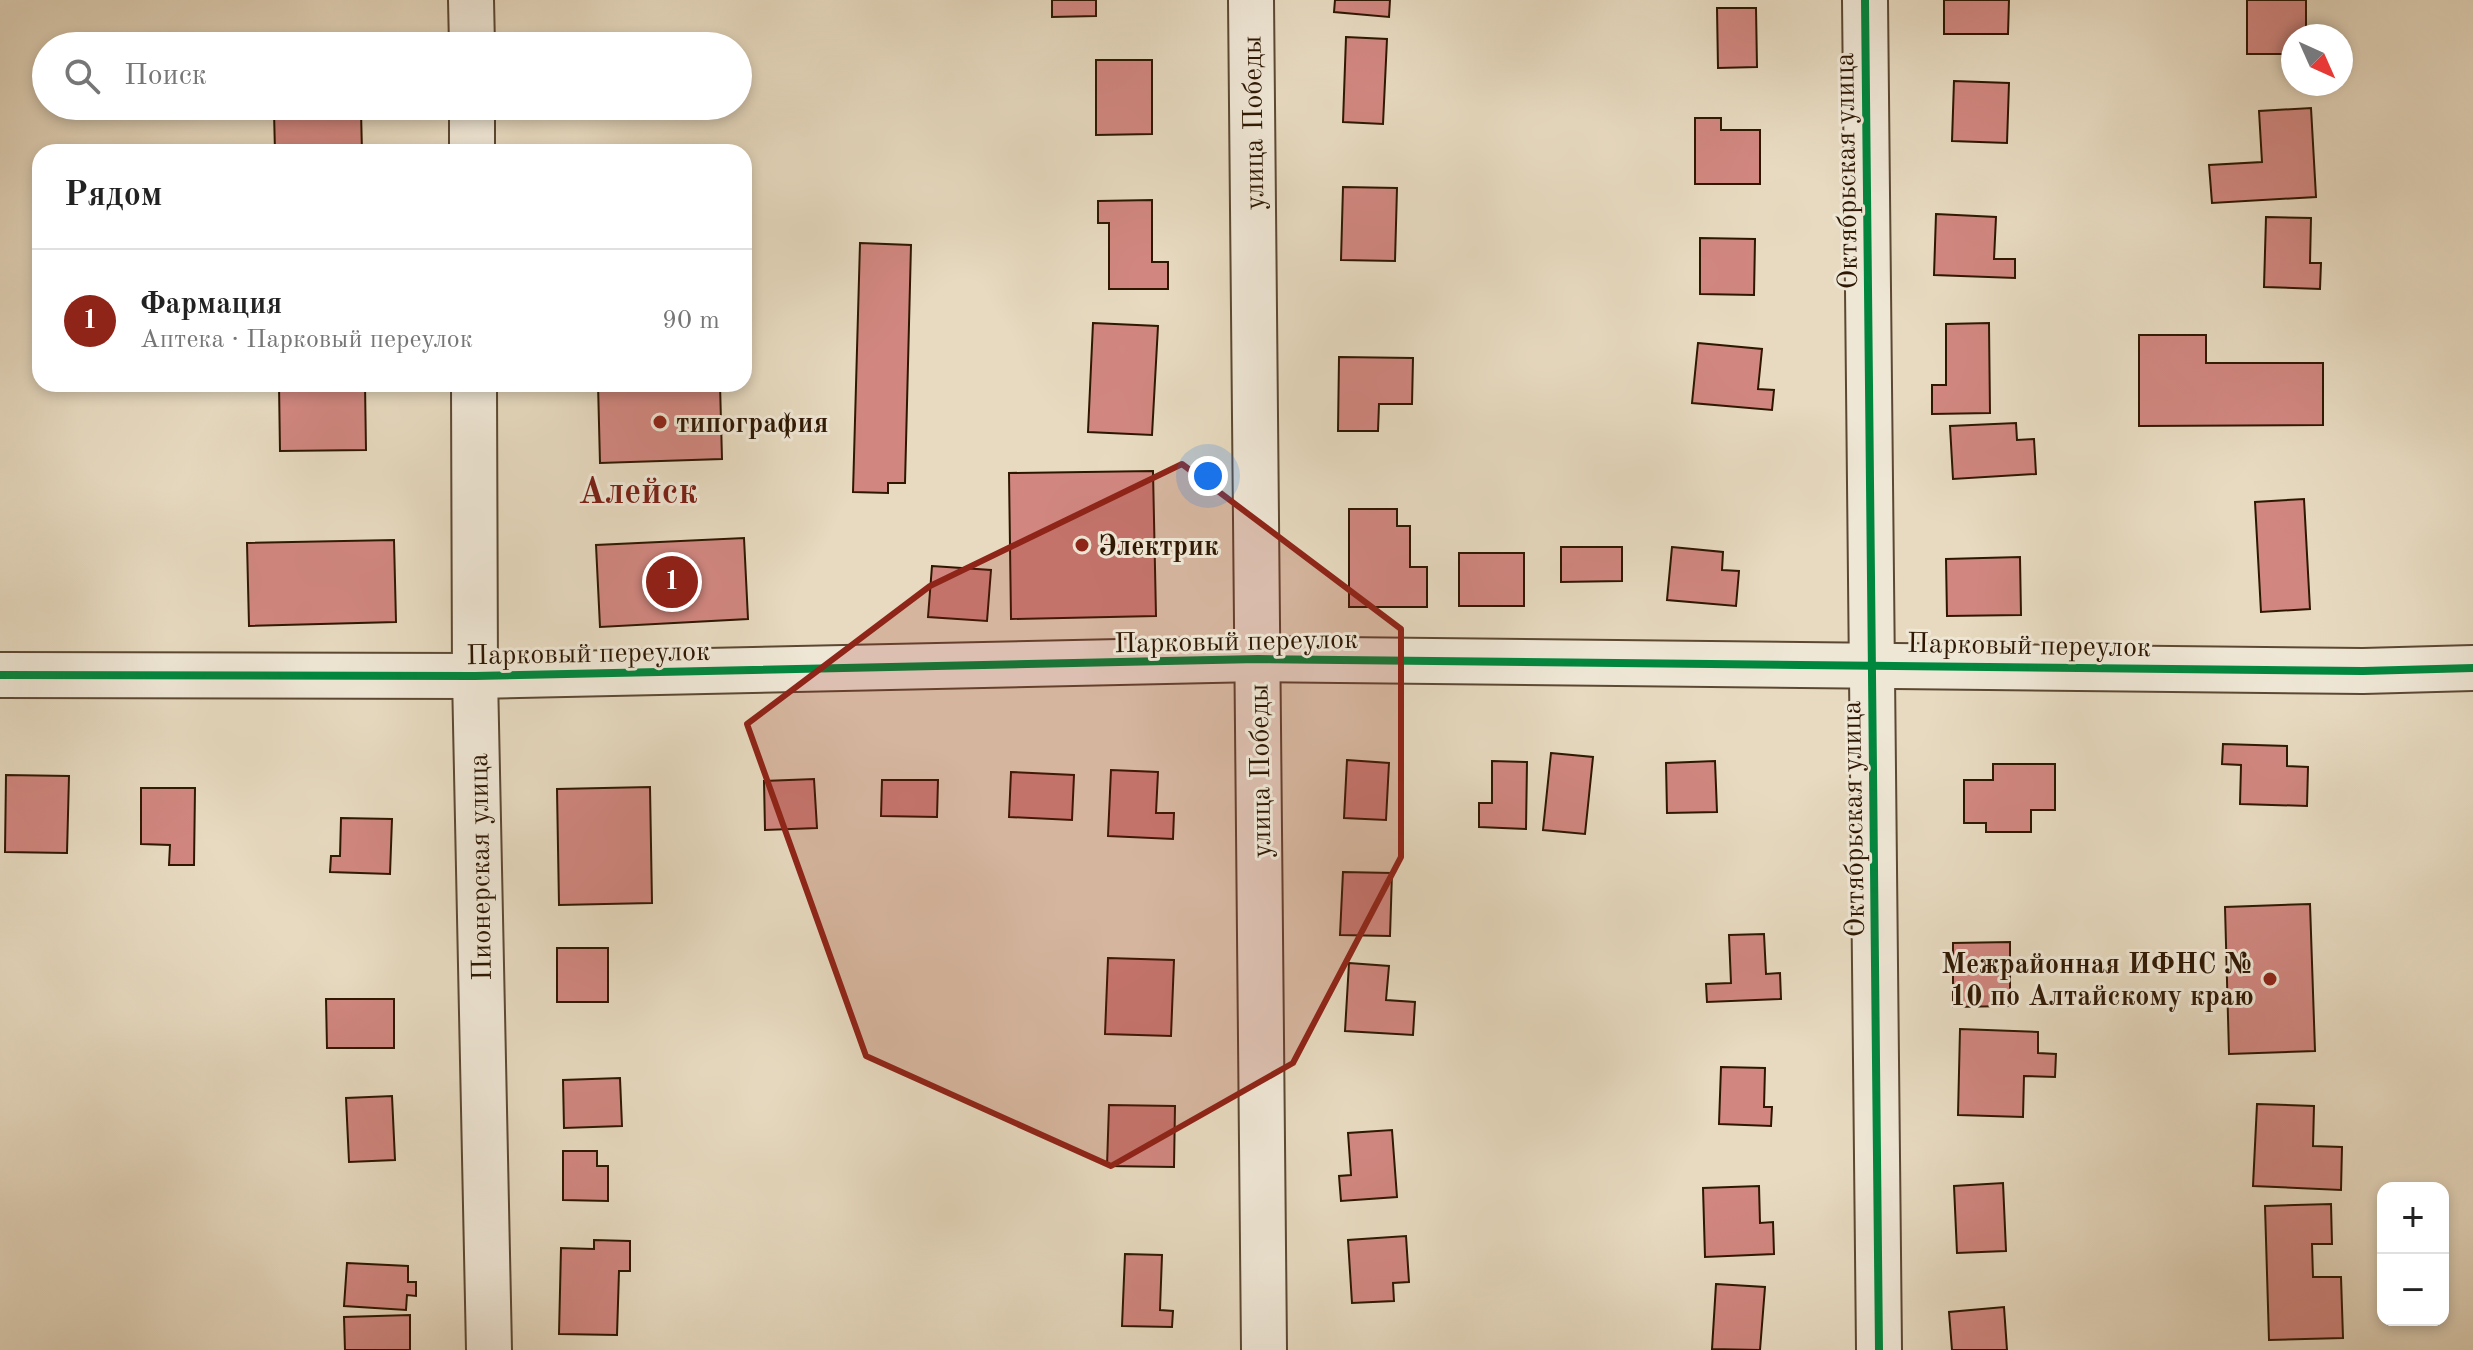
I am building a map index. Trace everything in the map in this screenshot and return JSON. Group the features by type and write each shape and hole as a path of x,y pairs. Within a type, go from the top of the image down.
{"street":[{"path":"471,0 472,32"},
{"name":"улица Победы","path":"1251,0 1264,1350"},
{"name":"Октябрьская улица","path":"1865,0 1879,1350"},
{"path":"472,120 472,144"},
{"name":"Пионерская улица","path":"474,392 475,676 489,1350"},
{"name":"Парковый переулок","path":"0,675 475,676 1258,659 2363,671 2473,668"}],"highlighted area":[{"path":"1182,464 1401,629 1401,857 1293,1063 1111,1166 866,1056 747,724 930,586"}],"building":[{"path":"1052,0 1096,0 1096,16 1052,17"},
{"path":"1335,0 1390,0 1389,17 1334,12"},
{"path":"1944,0 2009,0 2008,34 1944,34"},
{"path":"2247,0 2306,0 2306,24 2281,24 2281,54 2247,54"},
{"path":"1717,8 1756,8 1757,67 1718,68"},
{"path":"1346,37 1387,39 1383,124 1343,122"},
{"path":"1096,60 1152,60 1152,134 1096,135"},
{"path":"1954,81 2009,83 2007,143 1952,141"},
{"path":"2311,108 2316,197 2212,203 2209,165 2262,162 2259,111"},
{"path":"1695,118 1721,118 1721,130 1760,130 1760,184 1695,184"},
{"path":"274,120 361,120 362,144 275,144"},
{"path":"1343,187 1397,188 1395,261 1341,260"},
{"path":"1152,200 1152,262 1168,262 1168,289 1109,289 1109,223 1098,223 1098,201"},
{"path":"1936,214 1996,217 1994,259 2015,259 2015,278 1934,275"},
{"path":"2266,217 2311,218 2310,263 2321,263 2320,289 2264,287"},
{"path":"1700,238 1755,239 1754,295 1700,294"},
{"path":"860,243 911,245 905,483 888,483 888,493 853,492"},
{"path":"1093,323 1158,326 1152,435 1088,432"},
{"path":"1989,323 1990,413 1932,414 1932,385 1946,385 1946,324"},
{"path":"2139,335 2206,335 2206,363 2323,363 2323,425 2139,426"},
{"path":"1698,343 1762,349 1758,389 1774,390 1772,410 1692,403"},
{"path":"1339,357 1413,358 1412,404 1379,404 1378,431 1338,431"},
{"path":"279,392 365,392 366,450 280,451"},
{"name":"типография","path":"598,392 720,392 722,459 600,463"},
{"path":"2016,423 2017,440 2034,439 2036,474 1953,479 1950,426"},
{"name":"Электрик","path":"1153,471 1156,616 1011,619 1009,473"},
{"path":"2304,499 2310,609 2261,612 2255,502"},
{"path":"1349,509 1397,509 1397,526 1410,526 1410,567 1427,567 1427,607 1349,607"},
{"path":"744,538 748,619 600,627 596,545"},
{"path":"394,540 396,622 249,626 247,543"},
{"path":"1561,547 1622,547 1622,581 1561,582"},
{"path":"1672,547 1723,552 1722,570 1739,571 1736,606 1667,600"},
{"path":"1459,553 1524,553 1524,606 1459,606"},
{"path":"2020,557 2021,615 1947,616 1946,559"},
{"path":"932,566 991,570 987,621 928,617"},
{"path":"2223,744 2287,746 2287,766 2308,767 2307,806 2240,804 2241,765 2222,764"},
{"path":"1551,753 1593,757 1585,834 1543,830"},
{"path":"1347,760 1389,763 1386,820 1344,818"},
{"path":"1492,761 1527,762 1526,829 1479,827 1479,803 1492,803"},
{"path":"1715,761 1717,812 1667,813 1666,763"},
{"path":"1993,764 2055,764 2055,810 2031,810 2031,832 1986,832 1986,823 1964,823 1964,780 1993,780"},
{"path":"1111,770 1158,772 1156,813 1174,813 1173,839 1108,836"},
{"path":"1011,772 1074,775 1072,820 1009,817"},
{"path":"6,775 69,776 67,853 5,852"},
{"path":"814,779 817,828 765,830 764,781"},
{"path":"882,780 938,780 937,817 881,816"},
{"path":"650,787 652,903 559,905 557,789"},
{"path":"141,788 195,788 194,865 169,865 170,845 141,844"},
{"path":"341,818 392,819 390,874 330,872 331,856 340,856"},
{"path":"1343,872 1392,873 1390,936 1340,935"},
{"name":"Межрайонная ИФНС № 10 по Алтайскому краю","path":"2310,904 2315,1051 2229,1054 2225,907"},
{"path":"1764,934 1766,974 1780,973 1781,999 1707,1002 1706,984 1731,983 1729,935"},
{"path":"2010,942 2010,1006 1953,1007 1953,943"},
{"path":"557,948 608,948 608,1002 557,1002"},
{"path":"1108,958 1174,960 1171,1036 1105,1034"},
{"path":"1349,963 1389,966 1386,1000 1415,1002 1413,1035 1345,1031"},
{"path":"326,999 394,999 394,1048 327,1048"},
{"path":"1960,1029 2038,1032 2038,1053 2056,1054 2055,1077 2024,1076 2023,1117 1958,1115"},
{"path":"1721,1067 1765,1068 1764,1107 1772,1107 1771,1126 1719,1124"},
{"path":"620,1078 622,1126 564,1128 563,1080"},
{"path":"392,1096 395,1160 349,1162 346,1098"},
{"path":"2257,1104 2314,1106 2313,1146 2342,1147 2341,1190 2253,1186"},
{"path":"1109,1105 1175,1106 1174,1167 1107,1166"},
{"path":"1392,1130 1397,1197 1341,1201 1339,1176 1351,1175 1348,1133"},
{"path":"563,1151 597,1151 597,1166 608,1166 608,1201 563,1200"},
{"path":"2003,1183 2006,1251 1957,1253 1954,1186"},
{"path":"1759,1186 1760,1223 1773,1222 1774,1254 1705,1257 1703,1188"},
{"path":"2331,1204 2332,1244 2312,1244 2313,1277 2341,1277 2343,1338 2269,1340 2265,1206"},
{"path":"1406,1236 1409,1282 1393,1283 1394,1301 1352,1303 1348,1240"},
{"path":"594,1240 630,1241 630,1271 619,1271 617,1335 559,1334 561,1248 594,1249"},
{"path":"1125,1254 1162,1255 1160,1310 1173,1311 1172,1327 1122,1326"},
{"path":"347,1263 408,1266 408,1282 416,1282 416,1296 407,1295 406,1310 344,1306"},
{"path":"1716,1284 1765,1287 1760,1350 1712,1349"},
{"path":"2004,1307 2007,1350 1952,1350 1949,1312"},
{"path":"410,1315 410,1350 345,1350 344,1317"}],"cycle path":[{"path":"1865,0 1879,1350"},
{"path":"0,675 475,676 1258,659 2363,671 2473,668"}],"place":[{"name":"типография","path":"660,422"},
{"name":"Электрик","path":"1082,545"},
{"name":"Фармация","path":"672,582"},
{"name":"Межрайонная ИФНС № 10 по Алтайскому краю","path":"2270,979"}],"district":[{"name":"Алейск","path":"638,490"}]}
